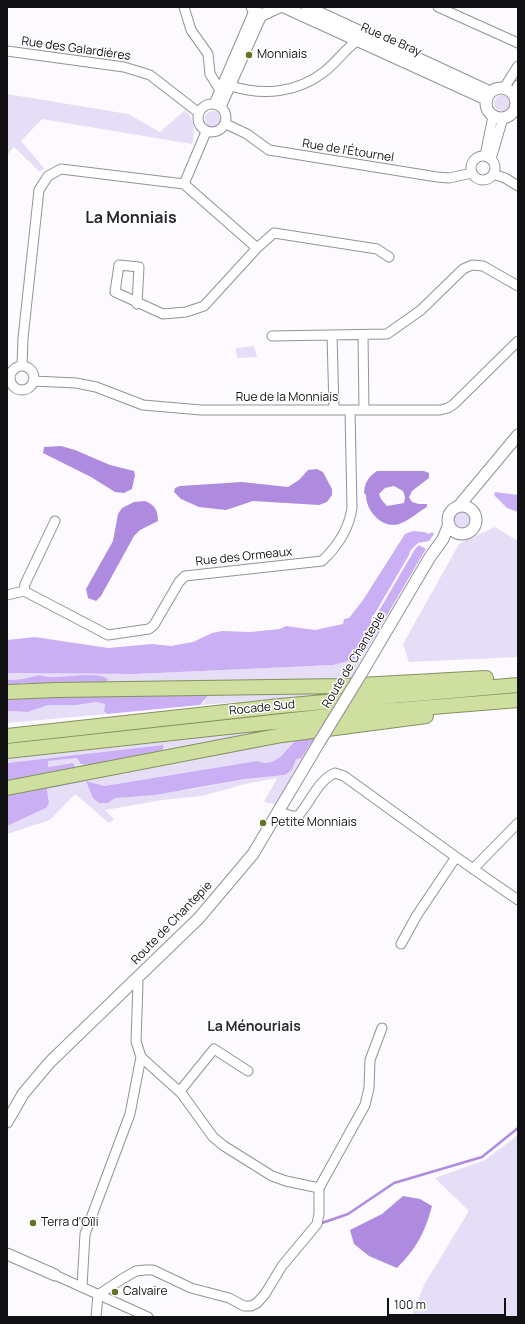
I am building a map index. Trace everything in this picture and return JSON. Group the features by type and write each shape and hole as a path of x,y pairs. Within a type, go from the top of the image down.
{"highway":[{"path":"7,692 343,686 503,677 518,679"},
{"name":"Rocade Sud","path":"7,736 288,705 518,685"},
{"path":"7,788 282,735 491,709 514,700"},
{"name":"Rocade Sud","path":"7,751 325,716 514,700"},
{"path":"7,728 19,728 37,732"}],"street":[{"path":"184,7 185,17 191,30 208,54 210,74 220,90"},
{"path":"256,11 279,7"},
{"name":"Rue de Bray","path":"284,7 488,95"},
{"name":"Rue de Bray","path":"307,7 488,95"},
{"path":"438,7 448,10 518,43"},
{"path":"217,105 220,90 256,11"},
{"path":"217,105 226,115 226,124 218,132 206,132 199,124 199,113 205,106 217,105 231,86 256,11"},
{"path":"231,86 247,90 266,92 282,91 306,83 324,72 358,40"},
{"name":"Rue des Galardières","path":"7,51 124,67 142,71 199,113"},
{"path":"504,88 518,66"},
{"path":"488,158 510,113 516,89 499,88 488,95 487,108 510,113"},
{"name":"Rue de l'Étournel","path":"226,124 247,134 269,150 437,177 449,178 472,173"},
{"path":"184,184 206,132"},
{"path":"488,158 477,158 474,160 471,166 472,173 478,178 483,179 493,174 505,178 518,186"},
{"path":"488,158 494,166 493,174"},
{"path":"22,366 23,338 38,190 48,176 61,169 184,184 257,248"},
{"path":"137,304 163,314 186,312 204,306 257,248 274,233 377,249 389,257"},
{"path":"272,336 387,334 421,310 463,269 472,265 483,266 518,286"},
{"path":"332,335 334,410"},
{"path":"363,335 364,410"},
{"name":"Rue de la Monniais","path":"34,381 76,383 96,387 142,405 201,410 440,410 448,408 518,341"},
{"path":"22,366 31,370 34,381 26,390 10,388 10,374 15,368 22,366"},
{"name":"Rue des Ormeaux","path":"24,591 108,635 149,629 154,625 179,582 185,576 322,561 331,552 350,522 352,508 350,410"},
{"path":"458,533 450,528 449,515 458,507 518,435"},
{"path":"443,539 458,533 466,533 473,529 476,518 470,503 470,493"},
{"path":"458,507 466,507 472,511"},
{"path":"7,595 24,591 25,584 55,521"},
{"name":"Route de Chantepie","path":"7,1122 23,1094 50,1062 212,904 253,854 430,557 443,539 449,524"},
{"path":"279,812 292,816 298,816 307,806 323,782 335,774 344,776 518,900"},
{"path":"473,869 518,823"},
{"path":"401,944 418,914 456,857"},
{"path":"82,1287 85,1234 130,1114 141,1057 136,1041 138,984 135,979"},
{"path":"98,1295 136,1271 153,1270 191,1288 229,1298 244,1306 251,1306 257,1303 265,1294 282,1266 317,1224 319,1214 319,1188 365,1105 369,1088 370,1060 382,1028"},
{"path":"180,1091 214,1049 248,1071"},
{"path":"141,1057 180,1091 213,1137 224,1146 272,1176 286,1181 319,1188"},
{"path":"7,1254 148,1317"},
{"path":"96,1317 98,1295"}],"shaded area":[{"path":"7,94 128,114 160,132 185,110 191,117 193,126 194,135 192,144 42,119 21,141 44,168 40,172 14,147 7,155"},
{"path":"502,95 508,97 510,103 508,109 502,111 496,109 494,103 496,97"},
{"path":"210,111 216,111 221,116 219,125 216,127 210,127 205,122 205,116"},
{"path":"254,346 257,357 237,358 236,348"},
{"path":"61,446 75,450 110,465 134,471 135,475 132,489 124,493 115,492 91,477 43,453 44,447"},
{"path":"317,469 323,472 332,489 332,495 327,502 319,505 253,501 226,510 199,507 181,499 174,492 175,488 180,486 242,482 288,487 299,480 308,470"},
{"path":"377,471 424,471 429,473 429,478 412,491 409,497 412,502 427,504 427,507 399,524 387,524 381,521 372,513 364,493 365,486 369,478","holes":["394,486 403,491 405,497 404,503 387,506 379,494 385,488"]},
{"path":"495,492 518,495 518,512 507,508 494,495"},
{"path":"145,501 155,508 158,521 140,530 134,536 101,596 96,601 88,598 86,589 113,541 118,514 122,508 134,502"},
{"path":"462,511 468,514 471,520 468,526 462,529 456,526 453,520 456,514"},
{"path":"495,527 518,541 518,657 409,662 403,644 459,544"},
{"path":"413,531 429,534 432,532 434,534 429,541 418,543 410,551 371,620 373,621 415,549 419,545 426,549 367,649 353,660 333,665 135,674 7,673 7,640 35,637 108,648 152,644 171,646 193,642 212,633 222,631 250,632 280,629 286,626 315,630 343,624 344,619 349,618 363,600 405,534"},
{"path":"367,649 351,679 343,681 106,684 98,676 47,678 38,675 23,679 7,680 7,673 135,674 333,665 353,660"},
{"path":"39,675 56,677 93,675 108,679 106,684 29,685 27,683 7,685 7,680 23,679"},
{"path":"344,690 342,694 200,705 205,702 206,692"},
{"path":"206,692 207,697 200,705 107,714 104,711 105,704 96,702 77,705 48,705 28,712 7,711 7,698"},
{"path":"96,702 105,704 104,711 107,714 7,723 7,711 28,712 48,705 77,705"},
{"path":"297,727 74,771 73,763 48,767 47,761 77,758 80,760 163,745 7,763 7,759"},
{"path":"306,737 314,739 301,758 296,759 292,770 285,775 245,779 155,795 115,798 108,803 99,803 93,798 86,781 104,786 257,761 264,763 271,762 281,756 298,738"},
{"path":"292,739 294,741 287,750 279,758 269,763 257,761 104,786 88,781 108,803 115,798 194,789 245,779 285,775 292,770 296,759 314,741 305,759 275,804 264,802 277,778 245,784 202,796 162,800 105,810 114,819 109,823 75,794 50,820 7,834 7,826 46,808 49,803 47,789 86,781 85,778"},
{"path":"163,745 163,749 160,752 89,765 81,764 77,758 48,761 48,767 73,763 75,768 74,771 7,784 7,763"},
{"path":"85,778 86,781 47,789 49,803 46,808 7,826 7,794"},
{"path":"518,1135 518,1317 411,1317 425,1283 469,1211 435,1178 485,1160"},
{"path":"403,1196 420,1199 432,1206 423,1232 410,1254 397,1268 369,1256 354,1244 350,1230 382,1214"}],"waterway":[{"path":"322,1223 348,1214 394,1183 482,1157 518,1128"}],"place":[{"name":"Monniais","path":"249,55"},
{"name":"Petite Monniais","path":"263,823"},
{"name":"Terra d'Oïli","path":"33,1223"},
{"name":"Calvaire","path":"115,1292"}],"district":[{"name":"La Monniais","path":"131,219"},
{"name":"La Ménouriais","path":"254,1027"}]}
